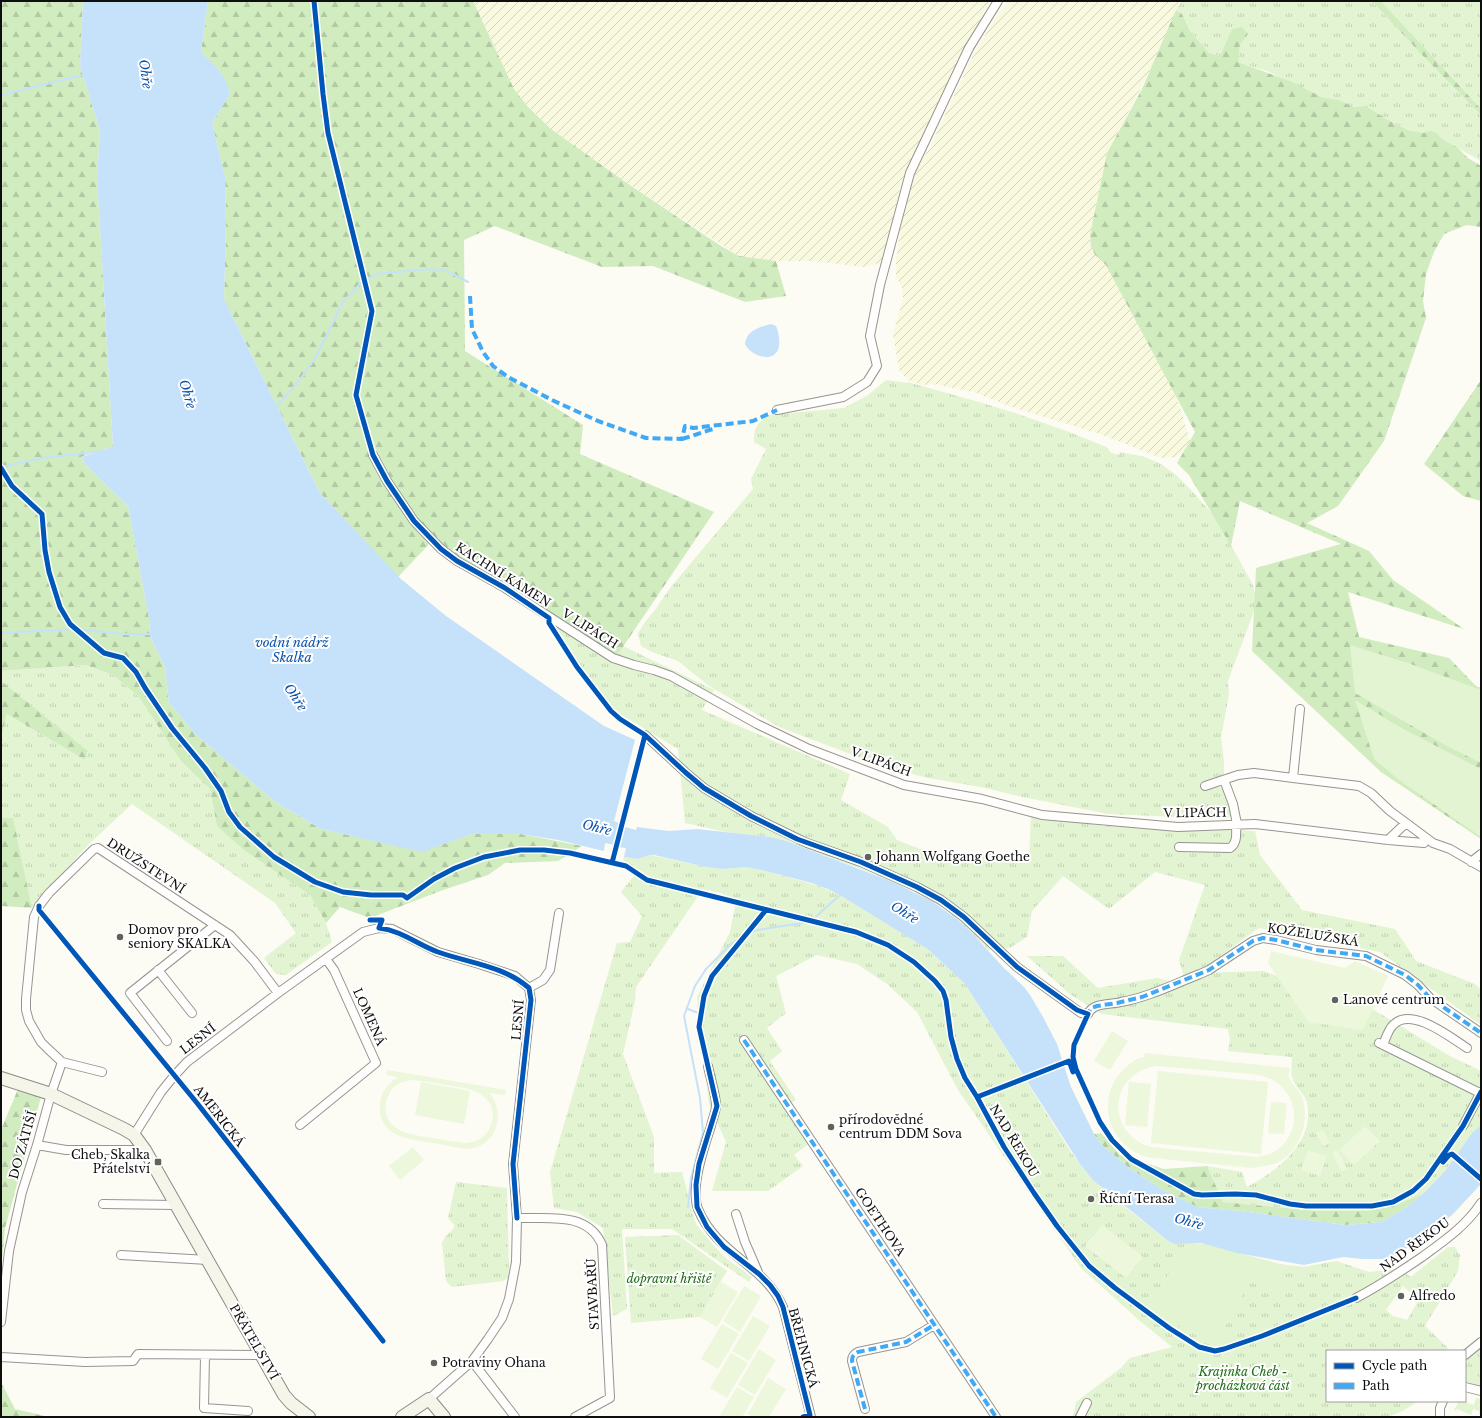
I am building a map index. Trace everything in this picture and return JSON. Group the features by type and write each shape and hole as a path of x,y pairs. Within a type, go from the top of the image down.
{"street":[{"path":"777,410 843,397 867,382 877,366 870,336 880,286 910,172 969,48 998,1"},
{"name":"KACHNÍ KÁMEN","path":"373,455 387,481 414,521 447,555 505,588 549,618"},
{"name":"V LIPÁCH","path":"549,618 613,658 634,666 654,670 671,676 763,727 810,749 904,785 982,799 1042,815 1178,827 1255,824 1424,843"},
{"path":"1293,778 1300,709"},
{"name":"KOŽELUŽSKÁ","path":"645,735 684,772 704,788 751,816 796,839 875,868 917,887 941,900 964,917 1017,967 1077,1010 1088,1014 1091,1008 1117,1004 1142,997 1209,970 1253,941 1263,938 1316,950 1366,956 1405,975 1418,985 1430,998 1481,1033"},
{"path":"1205,786 1238,775 1254,773 1358,786 1371,793 1390,811 1433,842 1450,849 1481,867"},
{"path":"1224,780 1233,804 1237,824"},
{"path":"1388,840 1406,823"},
{"name":"V LIPÁCH","path":"1179,848 1230,848 1236,842 1237,824"},
{"name":"DRUŽSTEVNÍ","path":"102,1072 62,1062 41,1042 29,1021 26,1010 34,917 39,906 49,893 89,852 94,849 98,848 230,935 278,993"},
{"path":"1472,862 1481,854"},
{"name":"LESNÍ","path":"530,988 543,980 550,970 559,913"},
{"name":"LESNÍ","path":"167,1041 130,993 215,925"},
{"name":"LESNÍ","path":"134,1135 161,1092 180,1068 278,993 363,932 379,928 392,929 438,952 514,976 530,988 531,1000 513,1164 517,1218 516,1262 509,1299 502,1318 472,1361 429,1399"},
{"name":"LOMENÁ","path":"300,1125 376,1064 334,970 326,959"},
{"name":"LESNÍ","path":"158,970 192,1013"},
{"path":"1463,1126 1480,1092 1381,1044 1393,1025 1404,1019 1411,1019 1426,1023 1467,1048"},
{"name":"GOETHOVA","path":"744,1040 996,1417"},
{"path":"51,1094 62,1062"},
{"name":"BŘEHNICKÁ","path":"708,1066 716,1106 699,1164 696,1185 698,1207 707,1227 714,1236 724,1247 759,1274 778,1296 783,1307 808,1416"},
{"name":"PŘÁTELSTVÍ","path":"1,1078 51,1094 134,1135 145,1150 284,1395 291,1403 309,1417"},
{"name":"DO ZÁTIŠÍ","path":"1,1322 9,1251 22,1192 51,1094"},
{"path":"37,1144 66,1150 145,1150"},
{"name":"NAD ŘEKOU","path":"1356,1298 1387,1281 1452,1235 1470,1218 1481,1203"},
{"path":"103,1204 176,1205"},
{"name":"BŘEHNICKÁ","path":"736,1214 745,1242 759,1274"},
{"name":"STAVBAŘŮ","path":"517,1218 571,1219 590,1227 599,1238 602,1245 610,1398 575,1417"},
{"path":"121,1255 208,1260"},
{"path":"865,1409 852,1361 854,1354 906,1342 934,1325"},
{"path":"1466,1354 1481,1342"},
{"path":"1,1357 92,1362 133,1362 138,1354 204,1356 261,1355"},
{"path":"204,1356 204,1408 248,1411"},
{"path":"472,1361 515,1417"},
{"path":"1466,1387 1481,1391"},
{"path":"402,1417 429,1399 444,1417"},
{"path":"1440,1417 1442,1402"},
{"path":"1080,1417 1087,1404"}],"green space":[{"path":"1,1 83,1 80,66 100,130 97,177 113,446 81,457 85,464 128,506 149,618 150,636 165,667 169,702 194,733 274,801 321,829 422,851 472,834 521,834 582,846 558,861 505,863 488,875 443,890 370,918 340,907 326,923 310,895 244,850 217,826 210,789 180,760 139,697 113,675 86,665 1,671"},
{"path":"208,1 473,1 514,89 529,108 551,129 631,186 721,246 739,256 776,261 786,296 745,302 653,266 602,267 495,226 464,240 465,351 583,425 580,454 714,512 614,660 457,558 433,540 398,577 320,493 224,299 226,225 225,177 212,123 230,94 223,75 201,52"},
{"path":"473,1 990,1 942,97 940,97 926,132 904,176 899,191 886,249 880,263 864,267 813,261 776,261 739,256 631,186 551,129 529,108 514,89"},
{"path":"1009,1 1182,1 1145,80 1107,153 1090,235 1091,247 1095,255 1106,265 1114,278 1173,390 1182,413 1190,442 1177,457 1161,458 1100,434 1009,406 974,392 933,384 922,385 908,380 899,370 893,335 903,298 902,287 896,277 896,260 902,216 910,187 917,169 929,149 976,49 999,13"},
{"path":"1182,1 1372,1 1481,115 1481,161 1442,139 1437,133 1423,133 1408,130 1386,119 1366,106 1354,107 1339,100 1323,97 1267,71 1237,62 1240,45 1248,34 1232,29 1220,56 1209,53 1190,31 1182,14 1176,10"},
{"path":"1372,1 1381,1 1481,109 1481,115 1423,56"},
{"path":"1381,1 1481,1 1481,109 1395,16"},
{"path":"1176,10 1182,14 1190,31 1209,53 1220,56 1232,29 1242,27 1248,34 1240,45 1238,62 1290,81 1322,97 1339,100 1354,107 1366,106 1386,119 1408,130 1423,133 1431,131 1437,133 1442,139 1458,148 1468,158 1481,166 1481,227 1467,225 1444,234 1434,252 1426,274 1423,301 1426,318 1384,441 1338,506 1307,523 1369,551 1393,580 1464,629 1348,592 1359,637 1449,658 1477,687 1481,687 1481,839 1381,772 1252,651 1256,568 1341,544 1240,501 1231,546 1189,475 1177,463 1195,432 1106,265 1095,255 1091,247 1090,235 1107,153 1142,89"},
{"path":"886,380 908,383 907,382 1034,419 1108,448 1110,452 1118,455 1121,452 1145,457 1161,464 1176,475 1216,518 1253,585 1257,603 1228,681 1229,695 1221,737 1224,776 1204,789 1217,787 1222,788 1228,800 1231,815 1227,819 1108,814 981,787 928,778 882,766 779,727 709,686 678,661 652,652 641,646 638,633 645,622 670,588 753,489 751,479 766,449 754,442 756,429 759,423 770,415 844,408 868,395"},
{"path":"1481,380 1481,501 1463,496 1424,464"},
{"path":"553,623 614,660 623,646 714,690 702,710 850,774 841,800 888,827 897,840 943,858 996,853 1029,862 1031,813 1104,826 1255,831 1260,855 1302,910 1395,929 1416,961 1475,984 1481,990 1481,1025 1380,952 1259,928 1197,973 1263,971 1369,1007 1450,1056 1481,1071 1481,1125 1472,1133 1445,1171 1424,1193 1396,1205 1368,1211 1315,1211 1223,1202 1207,1166 1242,1172 1247,1187 1271,1173 1282,1164 1292,1154 1300,1142 1308,1117 1307,1103 1306,1099 1293,1080 1292,1057 1228,1051 1230,1040 1228,1029 1102,1014 1071,995 1027,956 1063,956 1098,988 1157,978 1186,985 1179,960 1205,885 1155,872 1109,909 1063,876 1032,911 1027,937 1010,948 988,950 971,932 945,909 915,892 869,872 786,841 770,837 726,832 685,823 678,749 615,711 582,669"},
{"path":"1350,645 1408,663 1481,690 1481,763 1445,745 1355,693"},
{"path":"86,665 113,675 139,697 180,760 210,789 217,826 310,895 326,923 332,942 286,975 276,974 264,958 296,933 275,903 132,804 89,844 32,908 13,818 1,818 1,737 7,714 85,760 88,752 1,681 1,671"},
{"path":"1,681 88,751 85,760 7,714 1,737"},
{"path":"1355,700 1407,731 1481,769 1481,837 1399,780 1374,759"},
{"path":"1,818 13,818 32,908 2,906 1,911"},
{"name":"Krajinka Cheb - procházková část","path":"650,855 706,867 723,869 746,867 820,886 843,897 929,950 965,984 1071,1152 1091,1177 1103,1189 1167,1240 1174,1244 1187,1243 1148,1310 1250,1282 1280,1293 1280,1264 1303,1267 1336,1261 1369,1272 1399,1269 1411,1277 1448,1247 1455,1247 1460,1255 1458,1271 1425,1326 1448,1348 1447,1350 1326,1350 1326,1402 1416,1402 1403,1411 1387,1417 1073,1417 1076,1402 1121,1368 1130,1358 1172,1347 1140,1321 1081,1268 958,1090 917,1012 887,984 857,964 817,955 776,976 786,1013 767,1028 782,1051 770,1061 796,1100 786,1106 810,1143 794,1155 803,1166 768,1191 712,1191 726,1142 709,1104 697,997 730,932 736,901 721,893 703,889 636,987 635,1001 623,1054 654,1137 654,1173 682,1172 696,1224 727,1259 752,1277 749,1282 672,1229 622,1229 627,1309 613,1316 603,1228 577,1212 554,1208 550,1172 617,943 630,942 642,916 621,892 637,872 623,861 624,857 638,859","holes":["1403,1286 1414,1296 1417,1303 1407,1320 1393,1316 1386,1310"]},
{"name":"Lanové centrum","path":"1271,951 1345,968 1355,961 1388,976 1363,1030 1309,1023 1268,963"},
{"path":"1112,1031 1128,1041 1110,1070 1094,1061"},
{"path":"1145,1053 1290,1068 1290,1079 1302,1097 1305,1115 1302,1134 1298,1142 1287,1157 1279,1162 1252,1168 1142,1156 1130,1149 1120,1140 1109,1118 1108,1106 1109,1094 1114,1082 1122,1071 1135,1060 1144,1057","holes":["1155,1066 1252,1074 1273,1080 1282,1087 1293,1105 1293,1126 1289,1136 1283,1145 1270,1154 1256,1157 1151,1147 1136,1140 1126,1130 1120,1118 1118,1105 1121,1092 1128,1081 1139,1072"]},
{"path":"387,1070 506,1090 505,1095 489,1093 497,1108 498,1117 494,1133 482,1145 473,1148 456,1148 410,1139 392,1132 381,1118 380,1102 385,1089 398,1077 387,1075","holes":["412,1080 465,1088 477,1092 483,1096 491,1106 493,1114 491,1124 486,1134 477,1140 466,1143 412,1134 399,1130 393,1126 386,1114 385,1107 387,1098 395,1086"]},
{"path":"1158,1071 1268,1082 1261,1154 1151,1143"},
{"path":"421,1082 470,1091 464,1124 415,1115"},
{"path":"1129,1082 1151,1084 1147,1127 1125,1125"},
{"path":"18,1089 41,1097 5,1228 1,1272 1,1130"},
{"path":"1271,1102 1287,1103 1284,1134 1268,1133"},
{"path":"1365,1126 1380,1141 1354,1165 1339,1150"},
{"path":"1323,1130 1330,1143 1323,1147 1316,1133"},
{"path":"1101,1133 1120,1155 1164,1169 1207,1166 1223,1202 1315,1211 1368,1211 1396,1205 1424,1193 1408,1206 1382,1222 1345,1225 1197,1207 1163,1190 1129,1168 1102,1145 1094,1134"},
{"path":"413,1147 424,1160 400,1180 389,1166"},
{"path":"1308,1150 1327,1156 1320,1176 1301,1170"},
{"path":"1338,1150 1347,1169 1341,1172 1332,1153"},
{"path":"456,1182 507,1188 509,1268 508,1278 503,1281 452,1287 446,1281 442,1243 445,1237 454,1228 454,1225 448,1218"},
{"path":"1102,1225 1143,1257 1126,1278 1085,1246"},
{"name":"dopravní hřiště","path":"678,1235 727,1271 700,1317 631,1323 625,1237"},
{"path":"1187,1243 1205,1244 1280,1264 1280,1293 1250,1282 1215,1345 1148,1310"},
{"path":"721,1282 738,1292 717,1327 700,1317"},
{"path":"744,1286 761,1296 740,1332 723,1321"},
{"path":"753,1316 770,1326 749,1361 732,1351"},
{"path":"722,1324 739,1334 718,1369 701,1359"},
{"path":"1481,1342 1481,1388 1466,1382 1466,1354"},
{"path":"759,1349 776,1360 755,1395 738,1385"},
{"path":"731,1353 748,1363 727,1398 710,1388"},
{"path":"768,1378 786,1389 769,1417 753,1417 748,1414"},
{"path":"1,1382 15,1409 49,1417 1,1417"},
{"path":"737,1387 754,1397 742,1417 719,1417"},
{"path":"1476,1398 1481,1399 1481,1414 1479,1414 1479,1411 1473,1409 1471,1415 1457,1409 1456,1411 1454,1410 1458,1402 1465,1402 1474,1405"}],"water":[{"name":"vodní nádrž Skalka","path":"83,1 208,1 201,52 223,75 230,94 212,123 225,177 226,225 224,299 320,493 401,579 446,616 604,726 635,740 614,821 620,823 614,845 605,843 604,851 558,840 521,834 472,834 422,852 321,829 274,801 194,733 169,702 165,667 150,636 149,618 128,506 85,464 81,457 113,446 97,177 100,130 80,66"},
{"path":"771,324 776,326 777,329 779,336 779,348 775,354 763,357 754,353 747,347 745,344 746,339 754,330"},
{"path":"625,827 636,830 637,827 669,831 697,829 770,837 786,841 893,882 933,902 957,919 971,932 1030,995 1057,1044 1071,1087 1094,1134 1102,1145 1129,1168 1163,1190 1197,1207 1345,1225 1382,1222 1408,1206 1424,1193 1445,1171 1472,1133 1481,1125 1481,1184 1453,1214 1433,1231 1389,1259 1343,1257 1304,1265 1237,1253 1201,1243 1174,1244 1167,1240 1093,1180 1080,1164 965,984 929,950 843,897 812,883 746,867 723,869 706,867 654,855 638,859 624,857 626,848 619,847"}],"waterway":[{"path":"1,95 83,75 85,76"},
{"path":"276,407 299,381 316,357 343,302 361,283 376,274 430,269 447,271 468,282"},
{"path":"1,467 42,458 104,451"},
{"path":"1,633 77,629 122,634 151,634"},
{"name":"Ohře","path":"601,828 640,838"},
{"path":"811,921 841,894"},
{"path":"750,933 757,930 808,922"},
{"path":"688,1207 691,1178 703,1133 700,1098 684,1016 695,986 706,969 732,943 741,938"},
{"path":"688,1009 701,1014"}],"marked path":[{"path":"470,296 472,329 483,352 493,366 508,377 552,400 598,421 646,438 682,439 685,426 693,428 753,421 777,410"},
{"path":"682,439 716,428"},
{"path":"1085,1013 1088,1014 1091,1008 1097,1006 1142,997 1209,970 1253,941 1263,938 1316,950 1366,956 1405,975 1418,985 1430,998 1481,1033"},
{"path":"744,1040 996,1417"},
{"path":"865,1409 852,1361 854,1355 858,1352 906,1342 934,1325"}],"cycle path":[{"path":"314,1 328,133 372,311 356,395 373,455 387,481 414,521 441,549 457,561 505,588 549,618 549,623 577,667 611,711 620,719 645,735 704,788 751,816 797,839 861,862 917,887 941,900 964,917 1017,967 1077,1010 1088,1014 1074,1045 1073,1057 1076,1069 1100,1122 1112,1140 1131,1159 1194,1194 1256,1195 1290,1204 1306,1206 1372,1206 1393,1202 1413,1191 1426,1179 1463,1126 1481,1092"},
{"path":"1,468 12,486 42,514 45,550 49,572 60,607 70,624 104,653 123,658 136,672 172,728 205,768 221,791 229,812 240,827 274,857 315,882 343,892 371,895 403,895 407,898 434,879 455,868 484,857 520,850 544,850 570,853 626,866 647,880 856,932 888,945 914,962 935,981 943,991 946,1000 951,1037 957,1059 965,1078 1004,1147 1057,1226 1089,1266 1115,1288 1169,1328 1199,1347 1215,1351 1262,1336 1356,1298"},
{"path":"612,863 645,735"},
{"name":"AMERICKÁ","path":"39,906 39,910 197,1103 383,1341"},
{"path":"766,910 712,976 704,996 699,1027 717,1106 699,1164 696,1185 697,1207 707,1227 724,1247 759,1274 778,1296 783,1307 810,1415 803,1417"},
{"path":"370,920 382,920 379,928 395,932 438,952 497,970 509,975 529,988 531,1000 513,1164 517,1218"},
{"path":"977,1097 1069,1061 1073,1072"},
{"path":"1443,1162 1449,1155 1452,1154 1481,1179"}],"place":[{"name":"Johann Wolfgang Goethe","path":"868,857"},
{"name":"Domov pro seniory SKALKA","path":"120,937"},
{"name":"Lanové centrum","path":"1335,1000"},
{"name":"přírodovědné centrum DDM Sova","path":"831,1127"},
{"name":"Cheb, Skalka Přátelství","path":"158,1162"},
{"name":"Říční Terasa","path":"1091,1199"},
{"name":"Alfredo","path":"1401,1296"},
{"name":"Potraviny Ohana","path":"434,1363"}]}
